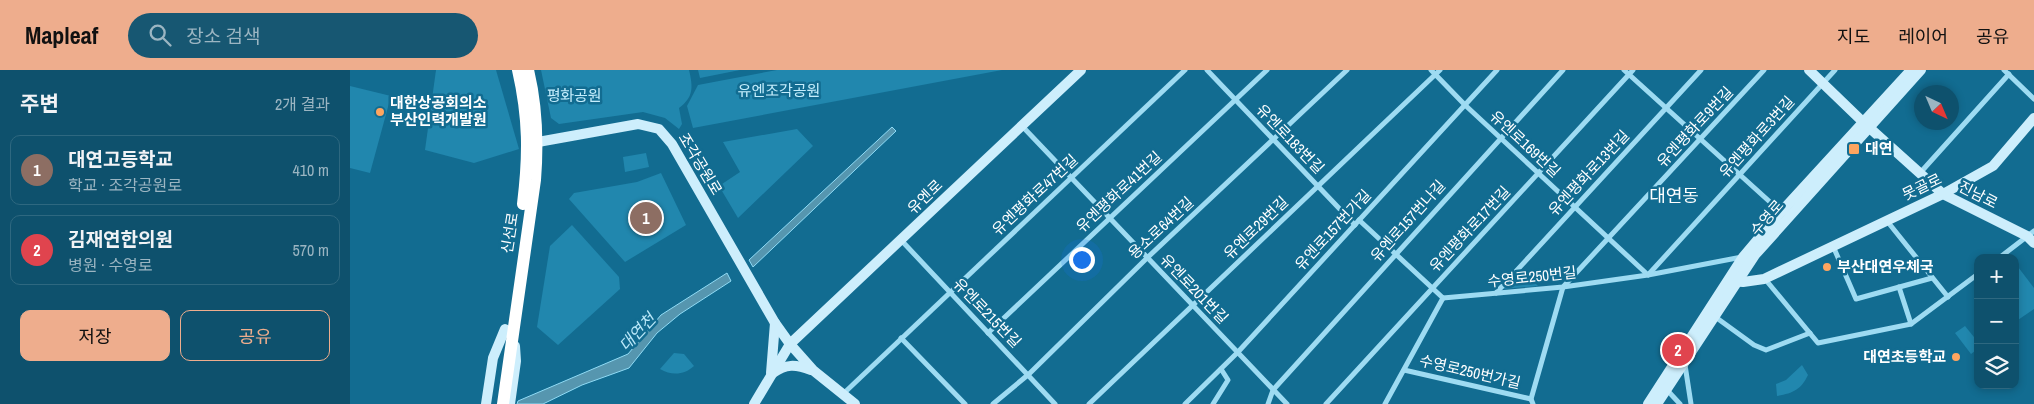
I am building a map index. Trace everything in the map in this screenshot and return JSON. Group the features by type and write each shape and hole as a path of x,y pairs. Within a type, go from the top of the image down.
{"highway":[{"path":"499,402 524,202 528,144 524,96 518,70"},
{"name":"신선로","path":"509,329 535,180 538,142 534,97 528,70"}],"main road":[{"name":"유엔로","path":"771,374 790,344 1081,70"},
{"name":"진남로","path":"1809,70 1866,125 1943,194 2032,237"},
{"name":"수영로","path":"1657,404 1664,387 1731,281 1911,70"},
{"name":"수영로","path":"1648,404 1685,361 1714,316 1743,257 1781,212 1921,70"},
{"name":"못골로","path":"1731,281 1764,279 1943,194 1993,166 2034,118"},
{"name":"조각공원로","path":"538,142 638,124 658,129 672,144 775,323 790,344 814,371"},
{"path":"754,404 771,374 775,323"},
{"path":"499,402 493,358 509,329"},
{"path":"771,374 784,366 792,365 814,371 855,404"}],"street":[{"name":"유엔평화로47번길","path":"843,394 1185,70"},
{"name":"유엔로183번길","path":"1207,70 1355,225"},
{"name":"유엔평화로41번길","path":"988,333 1267,70"},
{"name":"용소로64번길","path":"993,404 1029,374 1148,258 1347,70"},
{"name":"유엔로157번가길","path":"1185,404 1238,352 1497,70"},
{"name":"유엔로157번나길","path":"1273,390 1563,70"},
{"path":"1624,70 1631,72 1700,140 1781,212"},
{"name":"유엔평화로13번길","path":"1496,293 1701,70"},
{"name":"유엔평화로9번길","path":"1532,401 1563,287 1764,70"},
{"name":"유엔평화로3번길","path":"1648,275 1835,70"},
{"path":"2004,70 2034,99"},
{"name":"유엔로169번길","path":"1436,71 1465,105 1648,275"},
{"name":"유엔로29번길","path":"1089,404 1436,71"},
{"name":"유엔평화로17번길","path":"1326,404 1631,72"},
{"path":"1920,173 2008,74"},
{"name":"유엔로201번길","path":"1022,126 1286,404"},
{"path":"1359,220 1443,298 1385,404"},
{"path":"1887,221 1948,297"},
{"path":"2005,254 2032,237"},
{"name":"유엔로215번길","path":"901,240 1029,374 1055,404"},
{"path":"1833,246 1856,299 1932,278"},
{"name":"수영로250번길","path":"1443,298 1563,287 1648,275 1743,257"},
{"path":"1764,279 1818,343 1910,324 1974,277"},
{"path":"1899,287 1910,324"},
{"path":"1714,316 1754,345 1766,350 1810,333"},
{"path":"902,338 966,404"},
{"path":"1685,361 1686,383 1691,404"},
{"path":"1213,404 1228,380 1221,369"},
{"name":"수영로250번가길","path":"1404,370 1532,401"},
{"path":"1664,387 1680,404"},
{"path":"1268,404 1273,390"}],"green space":[{"path":"436,70 496,70 519,149 474,163 425,150"},
{"name":"평화공원","path":"541,70 689,70 691,91 690,96 679,108 682,124 679,129 665,118 643,112 559,124 551,118"},
{"path":"698,70 740,70 700,78"},
{"name":"유엔조각공원","path":"777,70 1002,70 693,128 687,106 698,85"},
{"path":"350,86 391,96 370,173 350,168"},
{"path":"797,129 813,146 738,218 719,186 740,172 723,142"},
{"path":"646,153 649,167 625,172 623,157"},
{"path":"661,173 686,225 625,262 569,199 574,193 637,182"},
{"path":"572,225 619,277 620,289 558,345 537,327 550,246"},
{"path":"2019,268 2034,288 2034,309 2019,319"},
{"path":"1521,269 1538,286 1503,289"},
{"path":"1965,326 1974,337 1974,352 1971,354 1955,333"},
{"path":"674,353 684,354 694,366 678,374 660,369"},
{"path":"1802,365 1808,375 1802,384 1788,394 1777,396 1776,384 1786,380"}],"shaded area":[{"path":"892,127 896,131 753,267 749,260"},
{"path":"727,273 731,281 680,314 657,333 629,368 582,385 543,404 517,404 518,401 628,354 661,315"}],"place":[{"name":"대한상공회의소 부산인력개발원","path":"380,112"},
{"name":"대연","path":"1854,149"},
{"name":"대연고등학교","path":"646,218"},
{"name":"부산대연우체국","path":"1827,267"},
{"name":"김재연한의원","path":"1678,350"},
{"name":"대연초등학교","path":"1956,357"}],"district":[{"name":"대연동","path":"1674,196"}],"water label":[{"name":"대연천","path":"637,332"}]}
